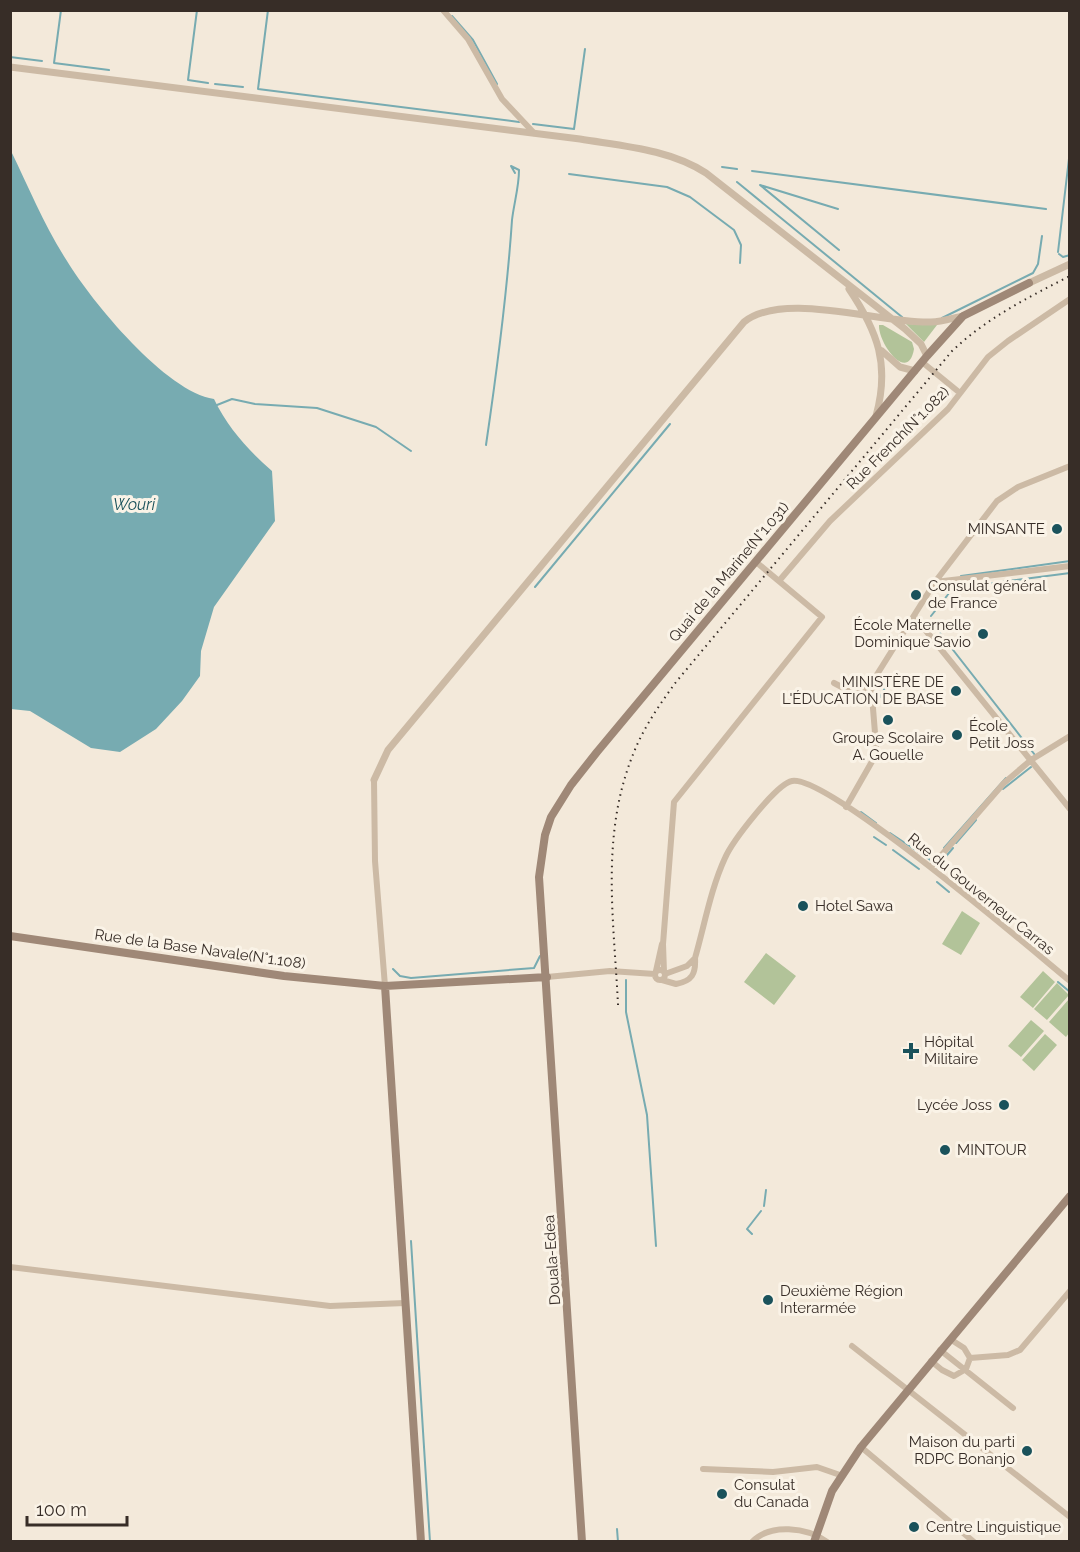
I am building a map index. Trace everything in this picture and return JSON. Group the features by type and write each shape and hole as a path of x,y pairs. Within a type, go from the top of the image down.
{"main road":[{"name":"Quai de la Marine(N°1.031)","path":"547,977 539,878 545,835 551,817 571,785 963,316 1029,283"},
{"name":"Rue de la Base Navale(N°1.108)","path":"10,936 284,976 385,986"},
{"path":"421,1542 385,986 547,977"},
{"name":"Douala-Edea","path":"547,977 582,1542"},
{"path":"815,1538 840,1475 861,1446 1070,1196"}],"street":[{"path":"443,10 468,39 502,99 534,134"},
{"path":"10,67 630,147 677,158 696,166 915,337 925,359 960,393"},
{"name":"Quai de la Marine(N°1.031)","path":"1029,283 1070,264"},
{"path":"845,284 865,315 878,346 883,380 874,421"},
{"name":"Rue French(N°1.082)","path":"779,581 830,521 948,409 988,357 1008,340 1070,299"},
{"path":"385,986 375,861 374,780 388,750 744,322 755,313 768,309 931,322 963,316"},
{"path":"878,346 894,363 915,371"},
{"path":"834,683 855,694 863,692 871,684 935,582 997,501 1036,479 1070,466"},
{"path":"664,975 663,944 674,802 822,617 756,562"},
{"path":"935,582 1070,566"},
{"path":"914,616 1070,809"},
{"path":"846,807 874,758 876,745 871,684"},
{"path":"932,866 997,790 1031,760 1070,736"},
{"name":"Rue du Gouverneur Carras","path":"695,958 725,858 778,788 792,781 801,780 846,807 932,866 1070,981"},
{"path":"663,944 655,973 658,980 664,975 687,966 695,958"},
{"path":"664,975 676,984 687,981 695,972 695,958"},
{"path":"547,977 610,971 655,973"},
{"path":"10,1268 330,1306 405,1304"},
{"path":"970,1358 1008,1355 1020,1350 1070,1291"},
{"path":"931,1360 942,1370 954,1376 966,1370 970,1358 964,1348 950,1339"},
{"path":"852,1346 906,1391 1070,1517"},
{"path":"940,1350 1013,1408"},
{"path":"861,1446 974,1542"},
{"path":"703,1469 773,1472 817,1467 840,1475"},
{"path":"752,1542 769,1529 827,1542"}],"green space":[{"path":"906,324 937,325 924,342"},
{"path":"879,325 883,325 912,342 914,349 911,359 906,363 894,357 883,341"},
{"path":"962,911 980,923 961,955 942,944"},
{"path":"766,953 796,976 774,1005 744,982"},
{"path":"1043,971 1055,982 1033,1008 1020,997"},
{"path":"1057,983 1069,995 1047,1020 1034,1009"},
{"path":"1069,999 1069,1033 1066,1037 1049,1022"},
{"path":"1031,1020 1044,1031 1021,1057 1008,1046"},
{"path":"1045,1034 1057,1045 1034,1071 1022,1060"}],"water":[{"name":"Wouri","path":"11,151 52,235 94,299 132,343 153,363 195,393 214,399 239,438 272,471 275,521 214,607 201,651 200,676 182,701 156,729 120,752 91,748 30,711 11,709"}],"waterway":[{"path":"61,10 54,63 109,70"},
{"path":"197,10 188,80 208,83"},
{"path":"268,10 258,89 519,122"},
{"path":"452,16 473,40 497,84"},
{"path":"533,124 574,129 585,49"},
{"path":"10,57 42,61"},
{"path":"215,84 243,87"},
{"path":"1058,252 1070,150"},
{"path":"486,445 519,176 519,170 511,166 515,173"},
{"path":"722,167 737,169"},
{"path":"752,171 1046,209"},
{"path":"569,174 667,187 690,197 734,230 741,245 740,263"},
{"path":"737,182 902,317"},
{"path":"838,209 760,185 839,250"},
{"path":"942,318 1033,273 1038,264 1042,236"},
{"path":"1059,254 1063,257 1070,255"},
{"path":"217,405 232,399 255,404 317,408 376,427 411,451"},
{"path":"535,587 670,424"},
{"path":"961,576 1070,561"},
{"path":"931,616 955,588 1070,573"},
{"path":"932,623 1035,755"},
{"path":"880,697 893,674"},
{"path":"1003,789 1031,767"},
{"path":"944,848 1006,778"},
{"path":"861,812 876,823"},
{"path":"956,843 976,820"},
{"path":"890,833 932,861"},
{"path":"874,837 886,845"},
{"path":"937,867 953,848"},
{"path":"893,850 919,869"},
{"path":"937,882 949,892"},
{"path":"393,969 400,976 411,978 534,968 540,956"},
{"path":"626,980 626,1012 647,1115 656,1246"},
{"path":"1058,982 1070,992"},
{"path":"764,1206 766,1190"},
{"path":"752,1234 747,1229 761,1211"},
{"path":"411,1241 430,1542"},
{"path":"617,1529 618,1542"}],"railway":[{"path":"618,1005 612,909 613,845 623,783 634,752 653,716 676,682 952,351 993,319 1070,276"}],"place":[{"name":"MINSANTE","path":"1057,529"},
{"name":"Consulat général de France","path":"916,595"},
{"name":"École Maternelle Dominique Savio","path":"983,634"},
{"name":"MINISTÈRE DE L'ÉDUCATION DE BASE","path":"956,691"},
{"name":"Groupe Scolaire A. Gouelle","path":"888,720"},
{"name":"École Petit Joss","path":"957,735"},
{"name":"Hotel Sawa","path":"803,906"},
{"name":"Hôpital Militaire","path":"911,1051"},
{"name":"Lycée Joss","path":"1004,1105"},
{"name":"MINTOUR","path":"945,1150"},
{"name":"Deuxième Région Interarmée","path":"768,1300"},
{"name":"Maison du parti RDPC Bonanjo","path":"1027,1451"},
{"name":"Consulat du Canada","path":"722,1494"},
{"name":"Centre Linguistique","path":"914,1527"}]}
